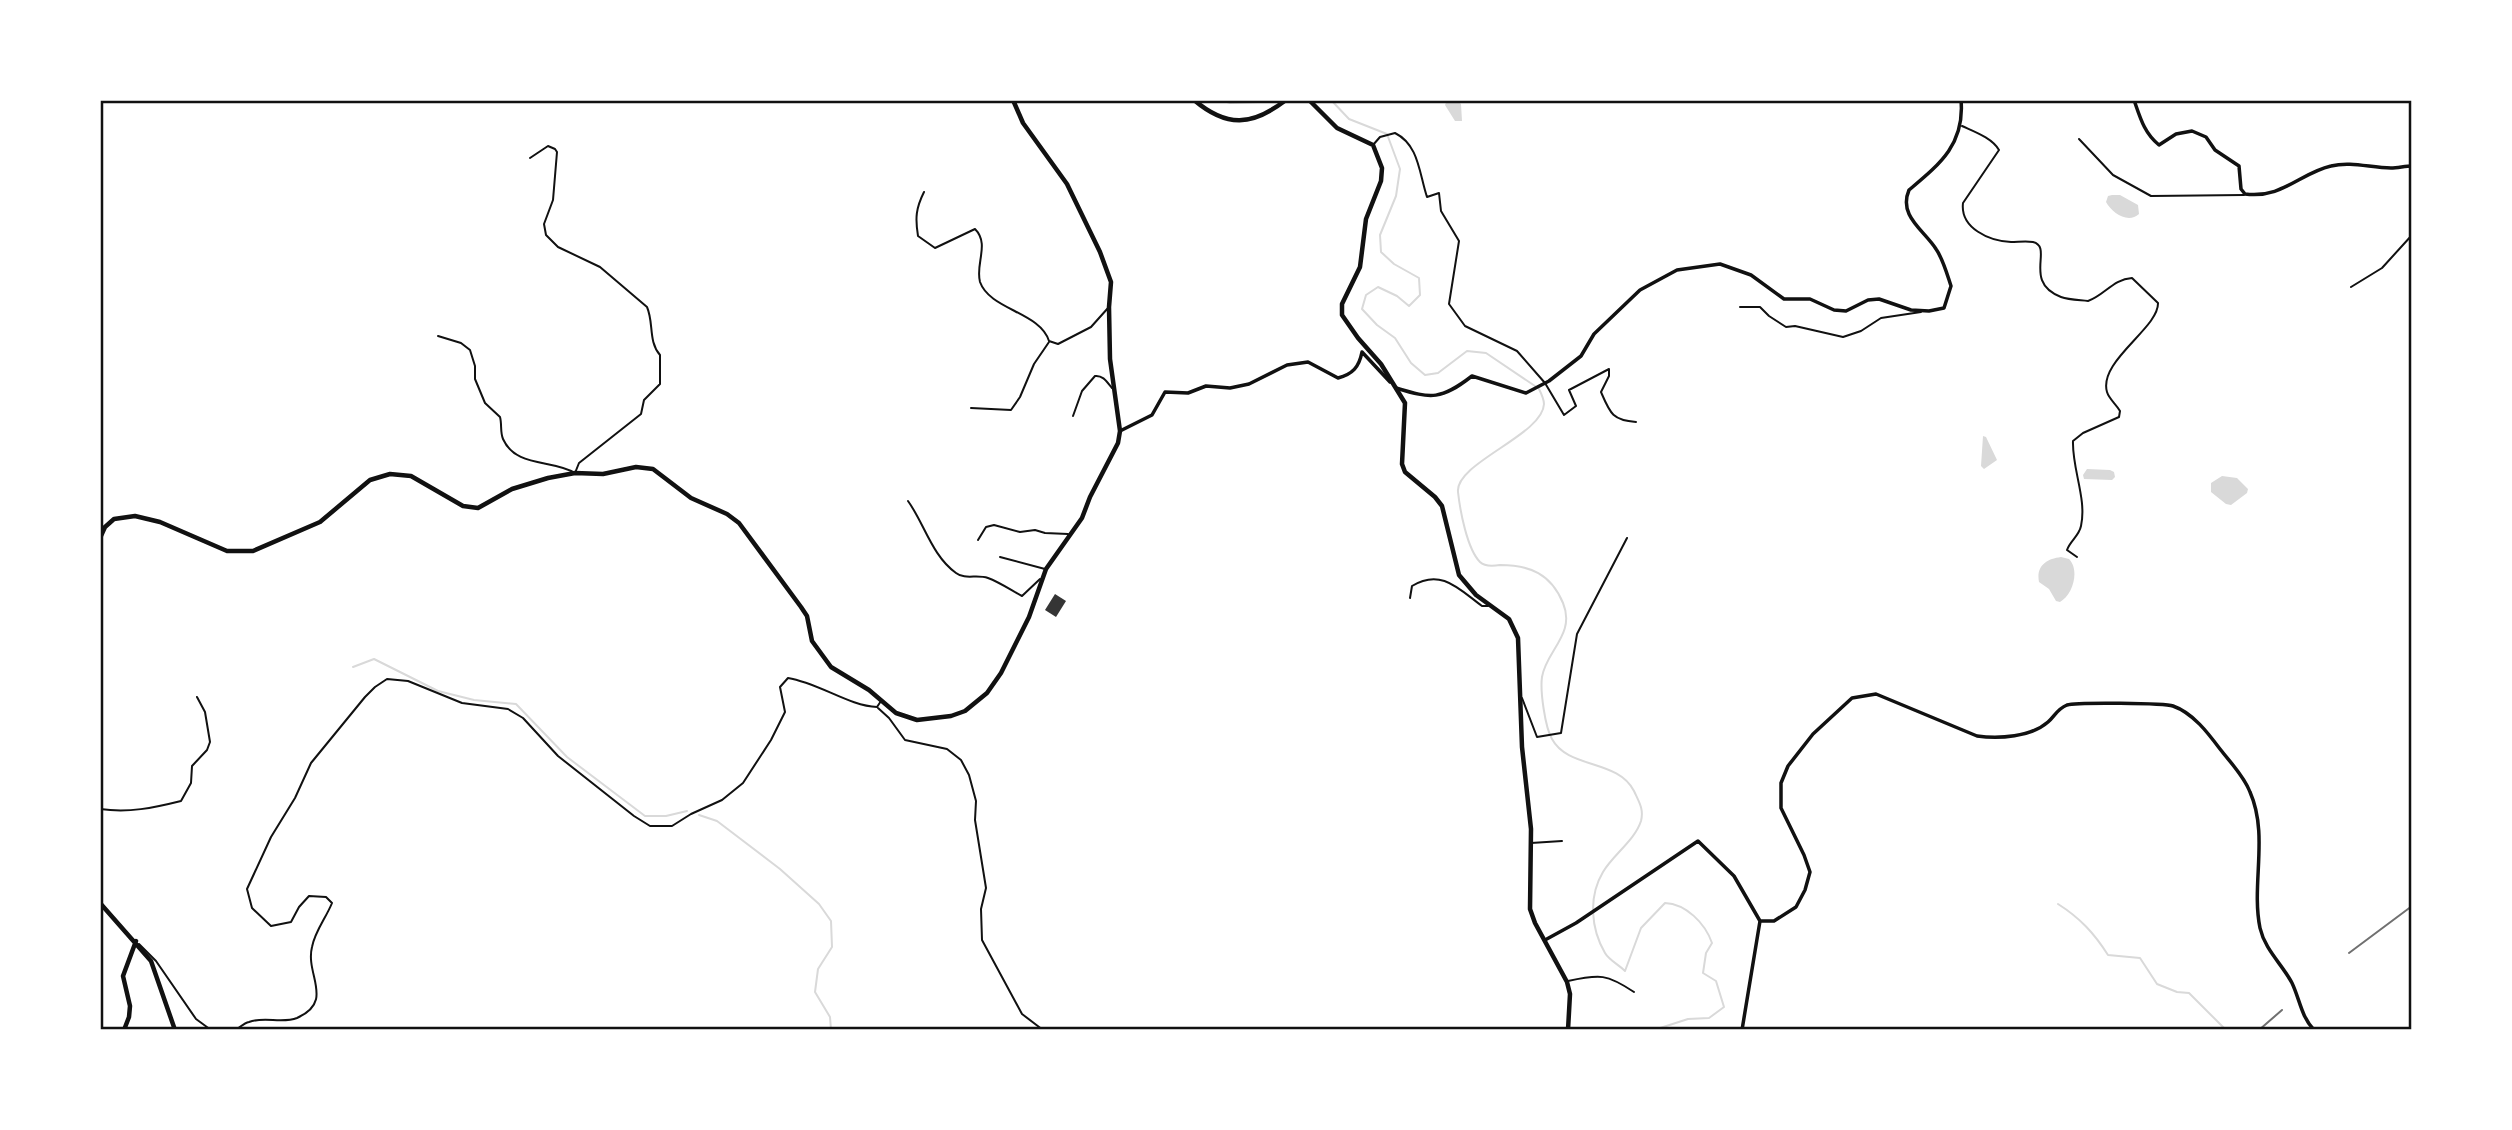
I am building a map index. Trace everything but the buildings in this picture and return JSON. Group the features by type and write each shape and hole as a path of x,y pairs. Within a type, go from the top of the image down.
{"street":[{"path":"100,538 114,519 135,516 160,522 226,551 253,551 320,522 370,480 380,476 411,476 463,506 478,508 512,489 575,473 603,474 636,467 653,470 691,498 727,513 742,526 801,607 818,652 840,674 896,713 917,720 951,716 975,704 987,693 1001,673 1029,617 1046,569 1073,534 1118,443 1121,431 1110,359 1108,307 1111,282 1100,252 1067,184 1023,123 1013,100"},
{"path":"1194,100 1221,117 1238,121 1259,117 1286,100"},
{"path":"1309,100 1337,128 1373,145 1382,168 1381,181 1366,219 1360,267 1342,304 1347,324 1381,364 1405,403 1402,464 1405,471 1436,497 1442,506 1459,575 1476,595 1509,619 1515,627 1520,656 1522,747 1530,844 1530,909 1567,982 1570,994 1568,1030"},
{"path":"1121,431 1152,415 1165,392 1188,393 1206,386 1230,388 1250,384 1287,365 1308,362 1338,378 1350,375 1359,365 1362,352 1396,388 1432,397 1456,388 1472,376 1526,393 1581,356 1594,334 1640,290 1677,270 1720,264 1751,275 1784,299 1810,299 1834,310 1846,311 1868,300 1879,299 1911,310 1944,308 1951,286 1936,249 1915,225 1906,206 1906,198 1909,190 1950,151 1961,126 1961,100"},
{"path":"2134,100 2151,139 2159,145 2176,134 2192,131 2206,137 2215,150 2239,166 2241,189 2245,194 2258,196 2280,190 2331,166 2412,166"},
{"path":"1760,921 1774,921 1796,907 1810,872 1781,808 1781,783 1788,766 1813,734 1852,698 1877,694 1977,736 1987,737 2033,733 2049,722 2057,711 2068,705 2084,703 2173,706 2203,726 2249,789 2256,808 2259,833 2257,911 2261,932 2265,944 2291,982 2305,1020 2314,1030"},
{"path":"1545,940 1576,923 1698,841 1734,876 1760,921 1742,1030"},
{"path":"100,903 151,961 176,1030"},
{"path":"124,1030 130,1006 122,976 136,941"}],"lane":[{"path":"1961,126 1998,146 1999,150 1963,203 1962,211 1971,228 2001,241 2034,242 2039,245 2042,249 2039,275 2044,286 2063,298 2088,301 2114,283 2132,278 2158,303 2156,314 2124,350 2106,385 2108,396 2120,411 2119,417 2083,433 2073,441 2082,523 2077,537 2067,550 2077,557"},
{"path":"1373,145 1384,135 1395,133 1404,137 1413,147 1427,197 1439,193 1441,211 1459,241 1449,304 1465,326 1517,351 1564,415 1576,406 1569,390 1609,369 1609,376 1601,392 1609,411 1620,420 1636,422"},
{"path":"2079,139 2113,175 2151,196 2245,194"},
{"path":"438,336 461,343 470,350 477,386 485,403 500,417 502,435 512,452 525,460 566,468 575,473 579,463 641,414 644,400 660,384 660,355 656,351 651,333 648,307 600,267 558,247 546,235 544,224 552,200 557,152 548,146 530,158"},
{"path":"924,192 916,207 915,219 919,236 935,248 975,229 980,234 982,244 980,281 988,293 1045,329 1049,341"},
{"path":"2351,287 2382,268 2412,235"},
{"path":"1049,341 1058,344 1091,327 1108,307"},
{"path":"1740,307 1760,307 1786,327 1795,326 1843,337 1861,331 1881,318 1929,311"},
{"path":"971,408 1011,410 1049,341"},
{"path":"1073,416 1082,391 1095,376 1100,375 1115,392"},
{"path":"908,501 921,520 927,538 957,575 967,578 986,577 1022,596 1044,576"},
{"path":"978,540 986,527 993,525 1020,532 1035,530 1073,534"},
{"path":"1520,694 1537,737 1561,733 1577,634 1627,538"},
{"path":"1000,557 1046,569"},
{"path":"1410,598 1412,586 1422,580 1436,578 1450,582 1482,606 1493,606"},
{"path":"235,1030 248,1022 271,1019 290,1021 306,1014 314,1006 317,995 311,949 332,902 326,897 309,896 291,922 271,926 252,908 247,889 271,837 295,798 311,763 365,697 387,679 408,681 462,703 508,709 523,719 558,757 634,816 650,826 671,826 722,800 743,783 771,740 785,712 780,687 788,678 814,684 862,704 877,707 905,740 947,749 964,764 976,801 975,820 985,870 986,888 980,927 982,940 1022,1014 1043,1030"},
{"path":"100,809 135,811 181,801 191,783 192,766 208,750 210,742 205,712 197,697"},
{"path":"877,707 881,700"},
{"path":"1530,844 1562,841"},
{"path":"136,941 156,961 196,1019 211,1030"},
{"path":"1567,982 1590,976 1613,978 1634,992"},
{"path":"1052,1030 1061,1030"}],"shaded area":[{"path":"1447,100 1457,100 1461,104 1462,121 1455,121 1445,105"},
{"path":"2120,195 2138,205 2139,214 2130,218 2116,213 2106,202 2108,196"},
{"path":"1983,436 1997,460 1984,469 1981,466"},
{"path":"2087,469 2110,470 2115,477 2112,480 2084,479 2083,475"},
{"path":"2222,476 2237,478 2248,489 2247,493 2231,505 2211,492 2211,483"},
{"path":"2061,557 2069,559 2072,564 2074,582 2065,599 2060,602 2039,582 2038,576 2043,564"}],"waterway":[{"path":"1221,100 1230,103 1261,100"},
{"path":"1331,100 1349,119 1387,134 1400,169 1396,196 1380,235 1381,252 1394,264 1419,278 1420,295 1409,306 1397,296 1378,287 1366,295 1362,309 1377,325 1395,338 1411,363 1425,375 1438,373 1467,351 1486,353 1535,386"},
{"path":"1539,389 1544,404 1540,415 1530,427 1470,470 1461,481 1458,492 1460,509 1468,539 1480,562 1490,566 1530,569 1546,578 1563,603 1566,624 1542,677 1544,709 1552,739 1559,749 1569,755 1605,768 1627,781 1640,806 1642,817 1638,828 1603,872 1595,892 1594,923 1605,953 1625,971 1641,928 1665,903 1680,907 1694,916 1705,928 1712,943 1706,953 1703,973 1716,981 1724,1007 1709,1018 1688,1019 1654,1030"},
{"path":"353,667 374,659 438,691 474,700 516,704 567,757 645,816 666,816 687,811"},
{"path":"699,815 717,821 780,869 819,904 831,921 832,947 818,969 815,992 830,1017 831,1030"},
{"path":"2058,904 2086,926 2108,955 2140,958 2157,984 2177,992 2189,993 2226,1030"}],"railway":[{"path":"2349,953 2412,906"},
{"path":"2259,1030 2282,1010"}]}
